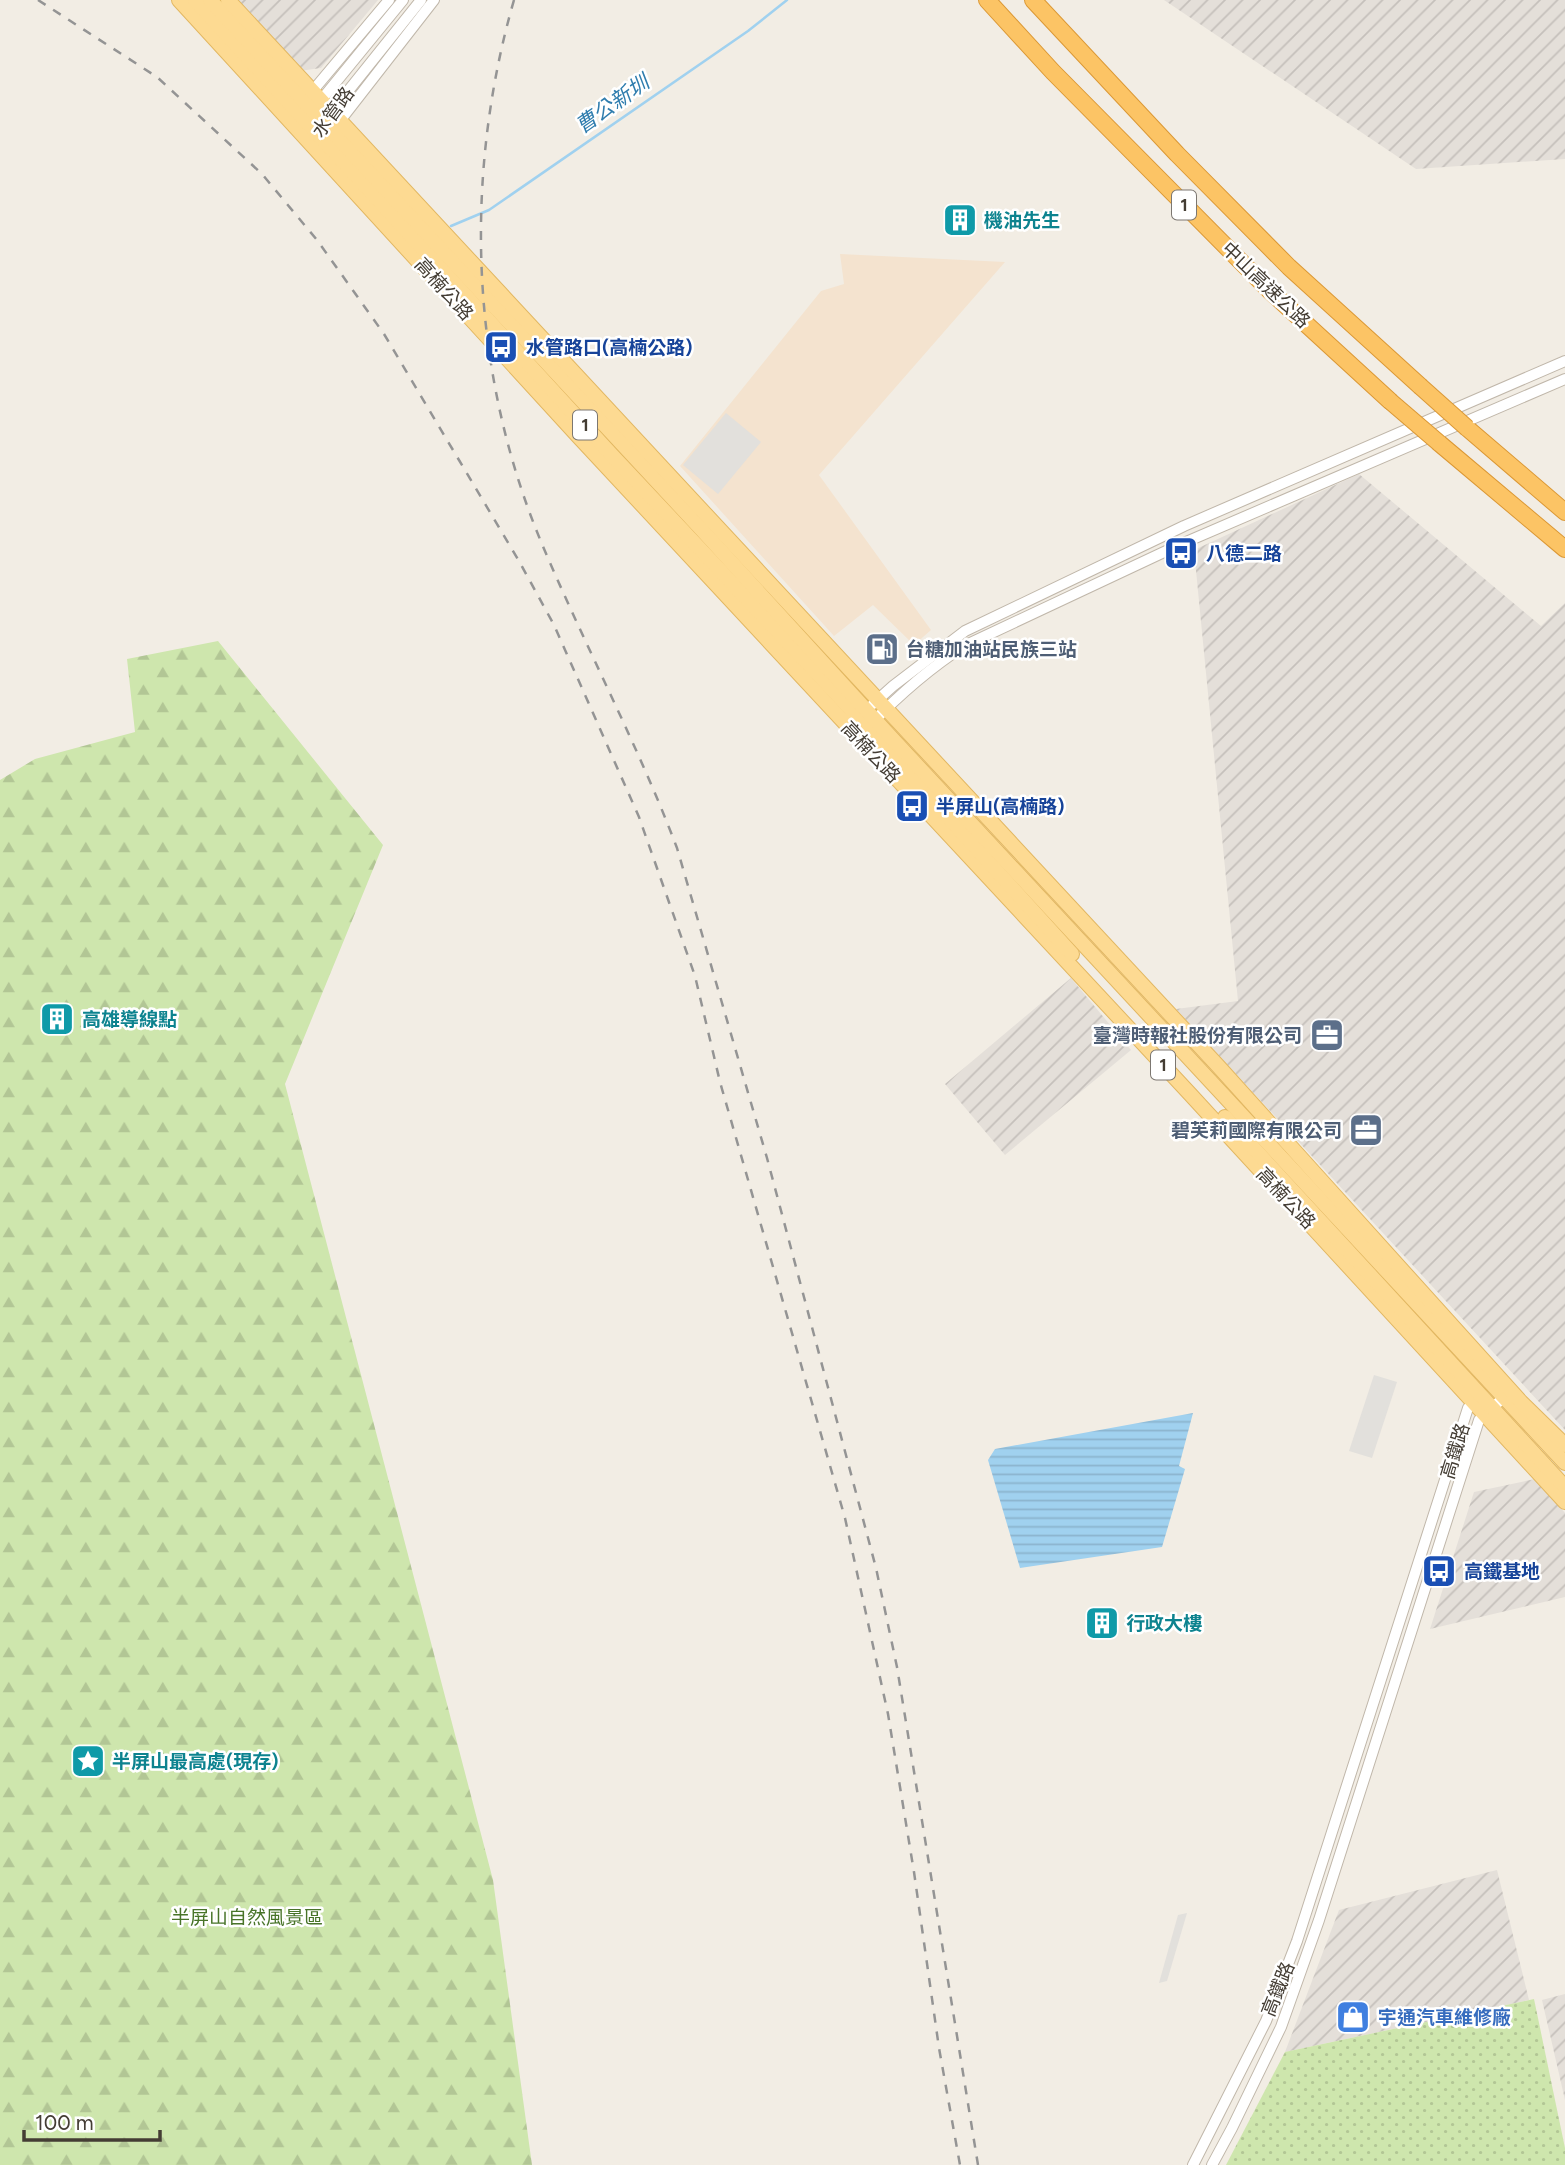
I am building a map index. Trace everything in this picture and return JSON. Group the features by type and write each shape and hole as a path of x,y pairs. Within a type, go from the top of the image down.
{"highway":[{"name":"中山高速公路","path":"987,0 1053,72 1269,290 1390,401 1565,549"},
{"name":"中山高速公路","path":"1032,0 1168,145 1289,267 1467,428 1565,512"}],"main road":[{"name":"高楠公路","path":"179,0 307,109"},
{"name":"高楠公路","path":"195,0 307,109 882,704 1219,1067 1565,1487"},
{"name":"高楠公路","path":"211,0 307,109 702,530 862,724 1490,1398 1565,1502"},
{"name":"高楠公路","path":"228,0 307,109"},
{"name":"高楠公路","path":"325,128 862,724 1490,1398 1565,1463"},
{"name":"高楠公路","path":"1490,1398 1565,1445"}],"street":[{"name":"水管路","path":"307,109 389,0"},
{"name":"水管路","path":"307,109 403,0"},
{"name":"水管路","path":"325,128 421,0"},
{"name":"水管路","path":"325,128 434,0"},
{"path":"862,724 965,631 1184,526 1565,361"},
{"path":"882,704 948,656 976,640 1179,545 1565,379"},
{"name":"高鐵路","path":"1193,2165 1266,2021 1297,1941 1468,1408 1490,1398"},
{"name":"高鐵路","path":"1212,2165 1281,2027 1320,1920 1479,1420 1490,1398"},
{"path":"1432,1525 1444,1534"},
{"path":"1266,2021 1281,2027"}],"shaded area":[{"path":"236,0 378,0 321,68 299,71"},
{"path":"1164,0 1565,0 1565,159 1416,169"},
{"path":"840,254 1005,262 819,475 931,630 914,645 873,605 834,636 680,466 821,291 844,284"},
{"path":"726,413 761,442 718,494 683,465"},
{"path":"1359,474 1541,626 1565,603 1565,1430 1176,1009 1238,1001 1194,550"},
{"path":"1071,978 1131,1050 1005,1155 945,1084"},
{"path":"1374,1375 1397,1382 1372,1458 1349,1451"},
{"path":"1535,1479 1565,1513 1565,1597 1430,1629 1474,1492"},
{"path":"1497,1870 1529,2000 1285,2052 1339,1910"},
{"path":"1187,1913 1167,1981 1159,1983 1178,1915"},
{"path":"1565,1994 1565,2100 1542,2000"}],"green space":[{"name":"半屏山自然風景區","path":"218,641 383,845 285,1084 493,1880 532,2165 0,2165 0,780 35,759 135,732 127,659"},
{"path":"1534,1999 1565,2148 1565,2165 1226,2165 1285,2052"}],"water":[{"path":"1193,1413 1179,1466 1185,1469 1162,1547 1020,1568 988,1460 995,1449"}],"waterway":[{"name":"曹公新圳","path":"451,226 489,210 748,31 787,0"}],"railway":[{"path":"38,0 157,77 262,174 317,240 384,334 519,561 554,625 639,817 695,976 720,1082 845,1518 888,1714 939,2048 960,2165"},
{"path":"514,0 498,67 487,136 481,205 482,274 488,343 500,412 518,479 542,544 646,771 677,848 767,1158 876,1568 897,1667 978,2165"}],"place":[{"name":"機油先生","path":"960,220"},
{"name":"水管路口(高楠公路)","path":"501,347"},
{"name":"八德二路","path":"1181,553"},
{"name":"台糖加油站民族三站","path":"882,649"},
{"name":"半屏山(高楠路)","path":"912,806"},
{"name":"高雄導線點","path":"57,1019"},
{"name":"臺灣時報社股份有限公司","path":"1327,1035"},
{"name":"碧芙莉國際有限公司","path":"1366,1130"},
{"name":"高鐵基地","path":"1439,1571"},
{"name":"行政大樓","path":"1102,1623"},
{"name":"半屏山最高處(現存)","path":"88,1761"},
{"name":"宇通汽車維修廠","path":"1353,2017"}]}
